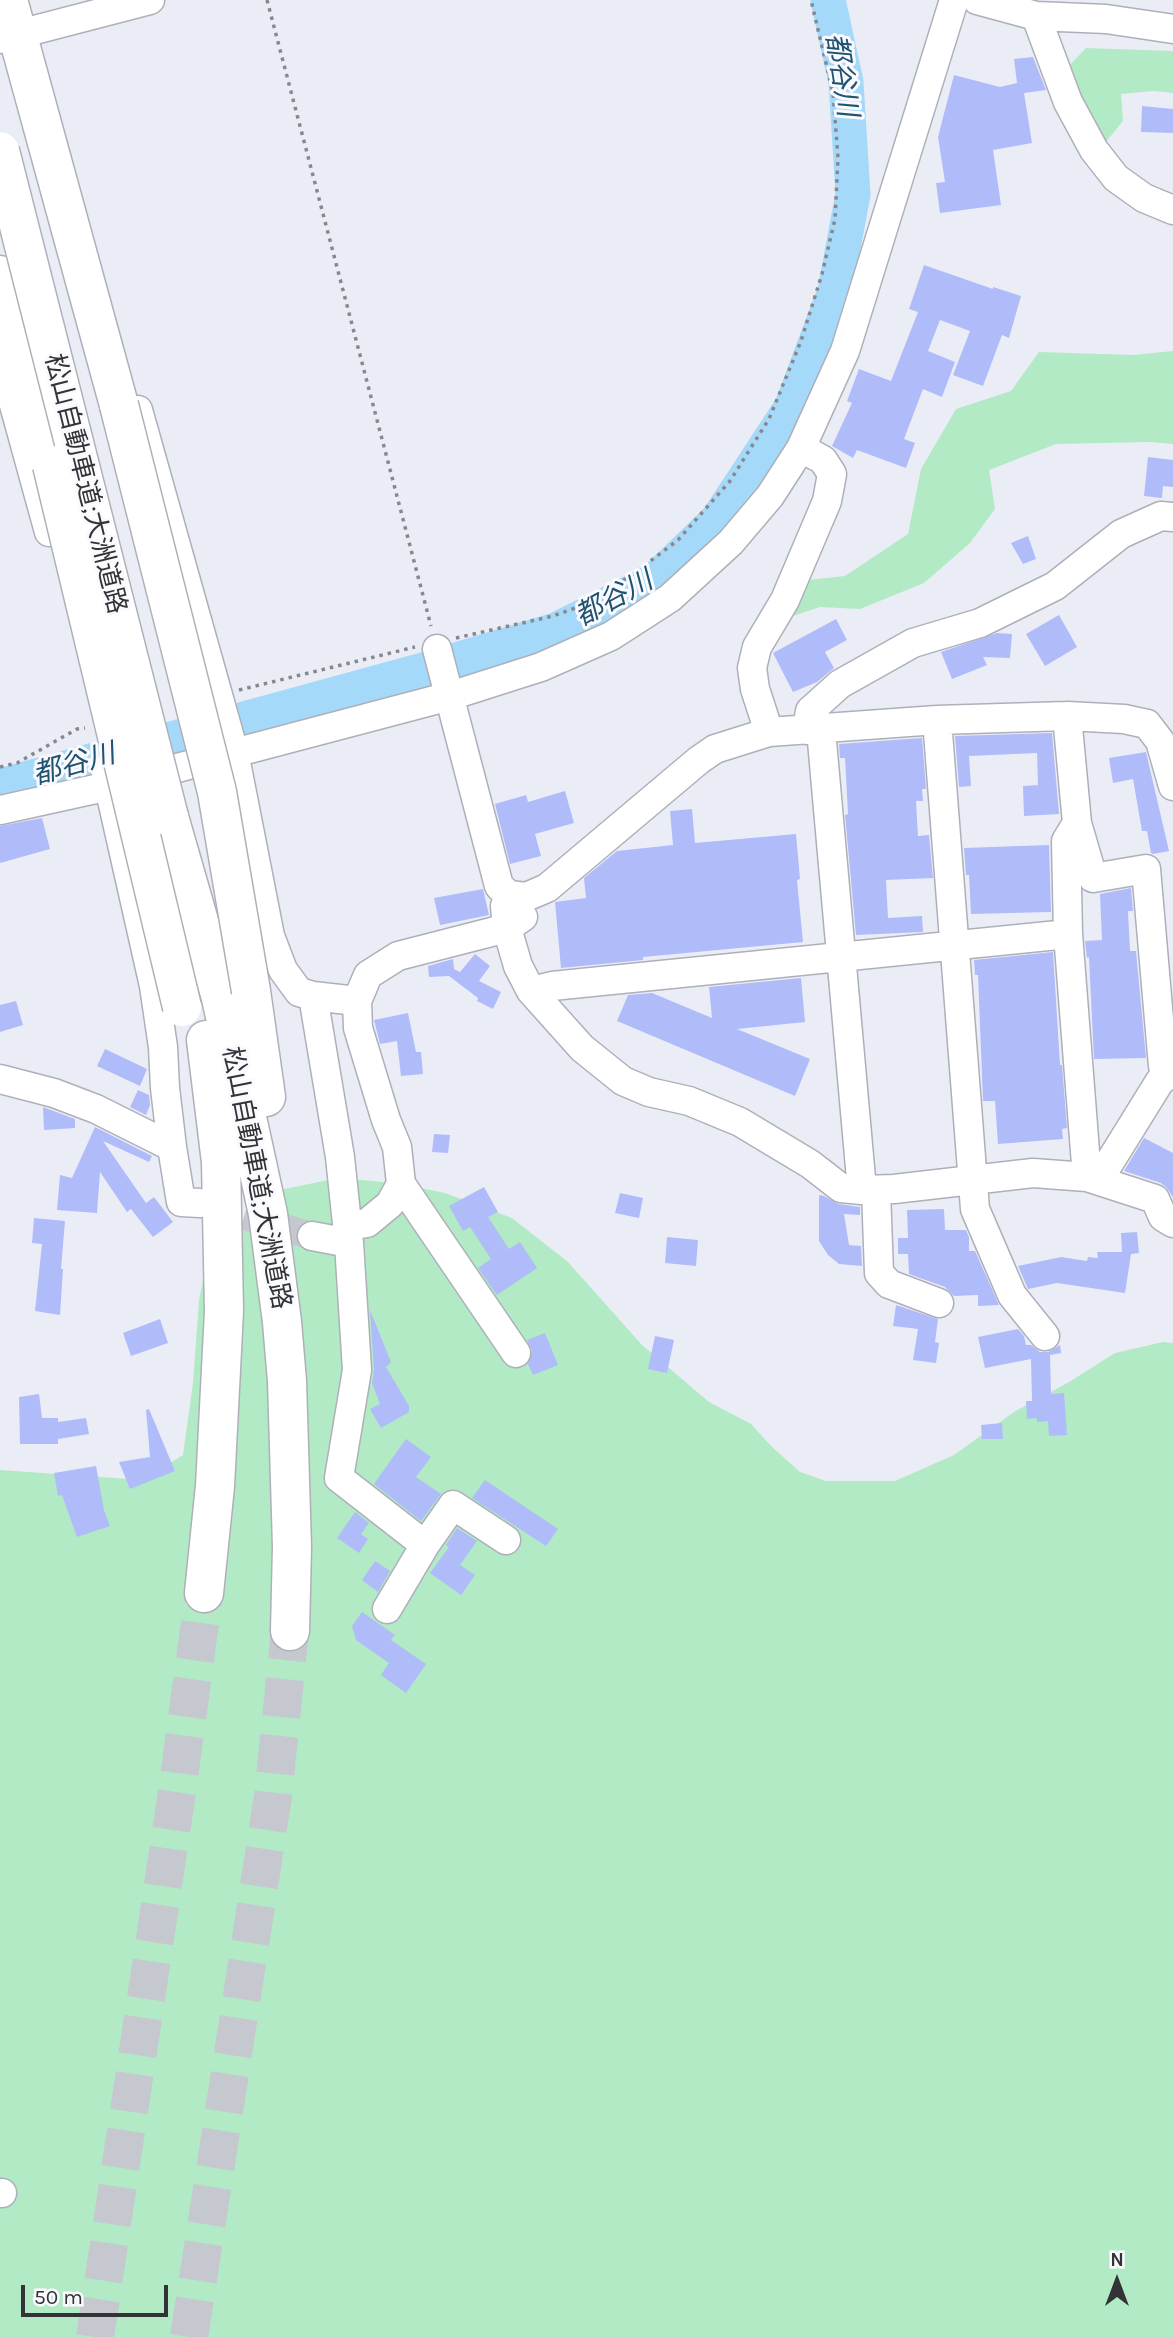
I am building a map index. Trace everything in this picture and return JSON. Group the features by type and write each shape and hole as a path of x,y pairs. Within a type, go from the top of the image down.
{"highway":[{"path":"8,25 50,154 119,405 216,792 213,1000"},
{"name":"松山自動車道;大洲道路","path":"0,151 213,1000 284,1229 282,1322 292,1547 290,1631"},
{"path":"0,275 52,462 213,1000"},
{"name":"松山自動車道;大洲道路","path":"204,1593 222,1393 224,1257 204,1124 213,1000"}],"street":[{"path":"8,25 149,0"},
{"path":"0,810 109,786 448,689 541,667 611,636 670,598 731,542 770,496 801,448 845,351 954,0"},
{"path":"977,0 1036,16 1106,19 1173,29"},
{"path":"1036,16 1068,102 1094,150 1116,178 1144,198 1173,210"},
{"path":"50,154 64,175 82,218 155,464 234,752 270,936 283,970 299,992 357,1001"},
{"path":"0,334 11,394 44,513 154,986 163,1047 172,1147 181,1202 200,1203"},
{"path":"769,732 755,689 752,668 757,648 785,600 827,501 832,474 823,460 801,448"},
{"path":"939,1303 889,1284 879,1273 810,711 840,684 913,643 980,623 1055,586 1121,534 1161,516 1173,516"},
{"path":"436,645 499,886 509,895 526,897 547,887"},
{"path":"1066,716 1077,823 1093,878 1146,869 1164,1066 1170,1073 1160,1081 1096,1179"},
{"path":"516,1353 401,1184 397,1147 358,1028 357,1001 368,975 398,956 508,928 529,911 547,887 699,760 715,749 769,732 937,720 1066,716 1124,719 1147,724 1160,741 1173,786"},
{"path":"937,720 975,1209 1012,1295 1045,1336"},
{"path":"1077,823 1066,841 1068,934 1096,1179"},
{"path":"509,895 505,906 518,966 531,991 582,1048 623,1081 649,1092 689,1101 740,1122 810,1164 841,1188 869,1190 1033,1172 1096,1179 1168,1205"},
{"path":"531,991 552,986 1068,934"},
{"path":"313,996 319,1045 340,1157 349,1235 357,1370 338,1478 425,1545"},
{"path":"0,1079 54,1093 96,1109 172,1147"},
{"path":"312,1237 349,1235 390,1204 401,1184"},
{"path":"387,1609 425,1545 453,1505 506,1539"}],"path":[{"path":"267,0 436,645"},
{"path":"218,695 506,628 580,606 632,575 678,540 730,481 769,419 801,341 822,274 835,219 838,158 833,93 811,0"},
{"path":"0,767 17,762 77,729 95,726"}],"green space":[{"path":"1086,48 1173,51 1173,93 1154,91 1121,94 1123,121 1100,149 1063,72"},
{"path":"1173,351 1173,444 1056,444 989,470 995,509 970,543 924,583 860,609 820,607 778,621 799,581 845,576 908,534 921,469 956,409 1011,391 1039,352 1133,355"},
{"path":"338,1178 395,1183 445,1193 512,1218 568,1262 642,1345 709,1402 751,1424 800,1472 826,1481 895,1481 954,1455 1014,1412 1115,1353 1163,1342 1173,1343 1173,2337 0,2337 0,1470 143,1480 183,1455 193,1383 199,1301 206,1263 235,1230 285,1189"}],"building":[{"path":"1033,57 1046,90 1024,93 1032,143 993,150 1001,205 940,213 936,183 945,182 938,137 954,75 1000,87 1017,83 1014,59"},
{"path":"1142,106 1173,109 1173,133 1141,132"},
{"path":"924,265 1021,296 1009,338 1002,335 983,386 953,375 970,331 940,320 928,351 955,362 942,397 923,389 904,439 915,443 906,468 857,450 853,458 832,446 852,403 847,401 859,369 891,381 918,312 909,309"},
{"path":"1148,457 1173,460 1173,487 1163,486 1162,498 1144,496"},
{"path":"1028,536 1036,559 1023,564 1011,543"},
{"path":"1059,615 1077,647 1045,666 1026,634"},
{"path":"836,619 847,640 825,652 834,668 817,682 793,692 773,653"},
{"path":"997,633 1012,634 1010,658 983,657 987,665 952,679 941,652"},
{"path":"1052,733 1059,814 1024,816 1023,786 1038,785 1037,753 969,756 971,786 959,787 955,736"},
{"path":"922,738 926,789 922,789 923,801 916,801 918,836 929,835 933,878 886,880 888,918 922,916 923,932 856,935 845,815 848,814 845,758 840,758 839,744"},
{"path":"1146,752 1169,851 1153,854 1147,831 1142,831 1133,779 1113,783 1109,758"},
{"path":"565,791 574,823 535,834 541,856 510,864 495,804 526,795 528,802"},
{"path":"692,809 695,843 796,834 803,942 643,957 643,960 561,968 555,902 586,898 584,878 617,851 673,845 670,811"},
{"path":"42,818 50,849 0,863 0,826"},
{"path":"1049,845 1051,912 971,914 969,875 966,875 964,848"},
{"path":"1131,888 1133,911 1128,911 1130,951 1136,951 1146,1058 1094,1059 1089,957 1087,958 1085,941 1102,940 1100,894"},
{"path":"483,889 489,915 440,925 434,898"},
{"path":"1053,952 1067,1128 1062,1129 1063,1139 998,1144 995,1101 983,1101 978,975 975,975 974,960"},
{"path":"475,954 490,966 479,981 501,992 493,1009 477,1001 478,998 449,976 429,977 428,966 453,959 454,969 460,972"},
{"path":"801,978 805,1022 737,1029 810,1059 795,1096 617,1021 628,995 652,993 712,1018 709,987"},
{"path":"16,1001 23,1025 0,1032 0,1005"},
{"path":"408,1013 416,1052 421,1052 423,1074 401,1076 397,1041 380,1044 374,1020"},
{"path":"105,1049 147,1069 140,1086 97,1066"},
{"path":"138,1090 149,1095 150,1105 146,1115 130,1107"},
{"path":"43,1107 75,1119 75,1128 44,1130"},
{"path":"95,1127 152,1156 149,1162 103,1141 146,1203 154,1197 173,1222 153,1237 131,1209 127,1212 100,1172 97,1213 57,1210 60,1175 72,1178"},
{"path":"434,1134 450,1135 448,1153 432,1152"},
{"path":"1144,1138 1173,1153 1173,1197 1161,1183 1124,1171"},
{"path":"484,1187 498,1212 488,1217 509,1249 520,1242 537,1268 497,1295 478,1268 491,1259 470,1227 463,1231 449,1206"},
{"path":"620,1193 643,1198 639,1218 615,1213"},
{"path":"819,1195 839,1204 860,1207 860,1215 844,1214 849,1245 861,1246 862,1266 839,1264 828,1255 819,1241"},
{"path":"944,1209 945,1230 966,1230 969,1251 975,1251 999,1305 978,1306 978,1295 954,1296 945,1287 909,1274 908,1254 898,1254 898,1238 908,1238 907,1210"},
{"path":"34,1218 65,1221 60,1315 35,1311 42,1244 32,1243"},
{"path":"1137,1232 1139,1253 1131,1254 1125,1293 1057,1283 1028,1289 1018,1266 1061,1257 1087,1261 1088,1257 1098,1258 1097,1252 1122,1252 1121,1233"},
{"path":"667,1237 698,1240 696,1266 665,1263"},
{"path":"896,1305 938,1319 936,1363 913,1360 918,1329 893,1326"},
{"path":"370,1310 391,1362 386,1367 409,1406 409,1412 381,1428 370,1409 380,1404 372,1383 374,1369"},
{"path":"160,1319 168,1343 131,1356 123,1333"},
{"path":"1018,1329 1024,1336 1026,1345 1031,1345 1040,1352 1048,1352 1060,1345 1061,1353 1050,1355 1051,1394 1064,1393 1067,1435 1049,1436 1048,1421 1027,1419 1026,1401 1032,1401 1031,1359 985,1368 978,1337"},
{"path":"545,1333 558,1365 533,1375 528,1364 532,1351 527,1340"},
{"path":"655,1336 674,1340 667,1373 648,1369"},
{"path":"39,1394 42,1418 58,1418 58,1422 86,1418 89,1434 58,1439 58,1444 20,1444 19,1397"},
{"path":"149,1409 175,1471 130,1489 119,1462 150,1457 146,1410"},
{"path":"1002,1423 1003,1439 982,1439 981,1425"},
{"path":"406,1439 431,1457 416,1477 441,1494 421,1521 374,1484"},
{"path":"96,1466 104,1510 110,1526 77,1537 62,1495 58,1496 54,1473"},
{"path":"485,1480 558,1529 546,1546 472,1498"},
{"path":"355,1512 369,1523 361,1534 368,1539 359,1553 337,1538"},
{"path":"457,1528 477,1541 460,1565 475,1575 461,1595 430,1573 449,1547 446,1545"},
{"path":"375,1561 390,1571 378,1592 362,1580"},
{"path":"362,1612 395,1635 391,1640 426,1664 406,1693 381,1675 389,1663 356,1640 352,1626"}],"waterway":[{"name":"都谷川","path":"0,786 416,672 556,630 654,581 718,519 792,406 835,291 853,194 846,82 828,0"}],"tunnel":[{"path":"204,1204 312,1236"},
{"path":"95,2337 177,1792 204,1593"},
{"path":"189,2337 273,1796 290,1631"}]}
